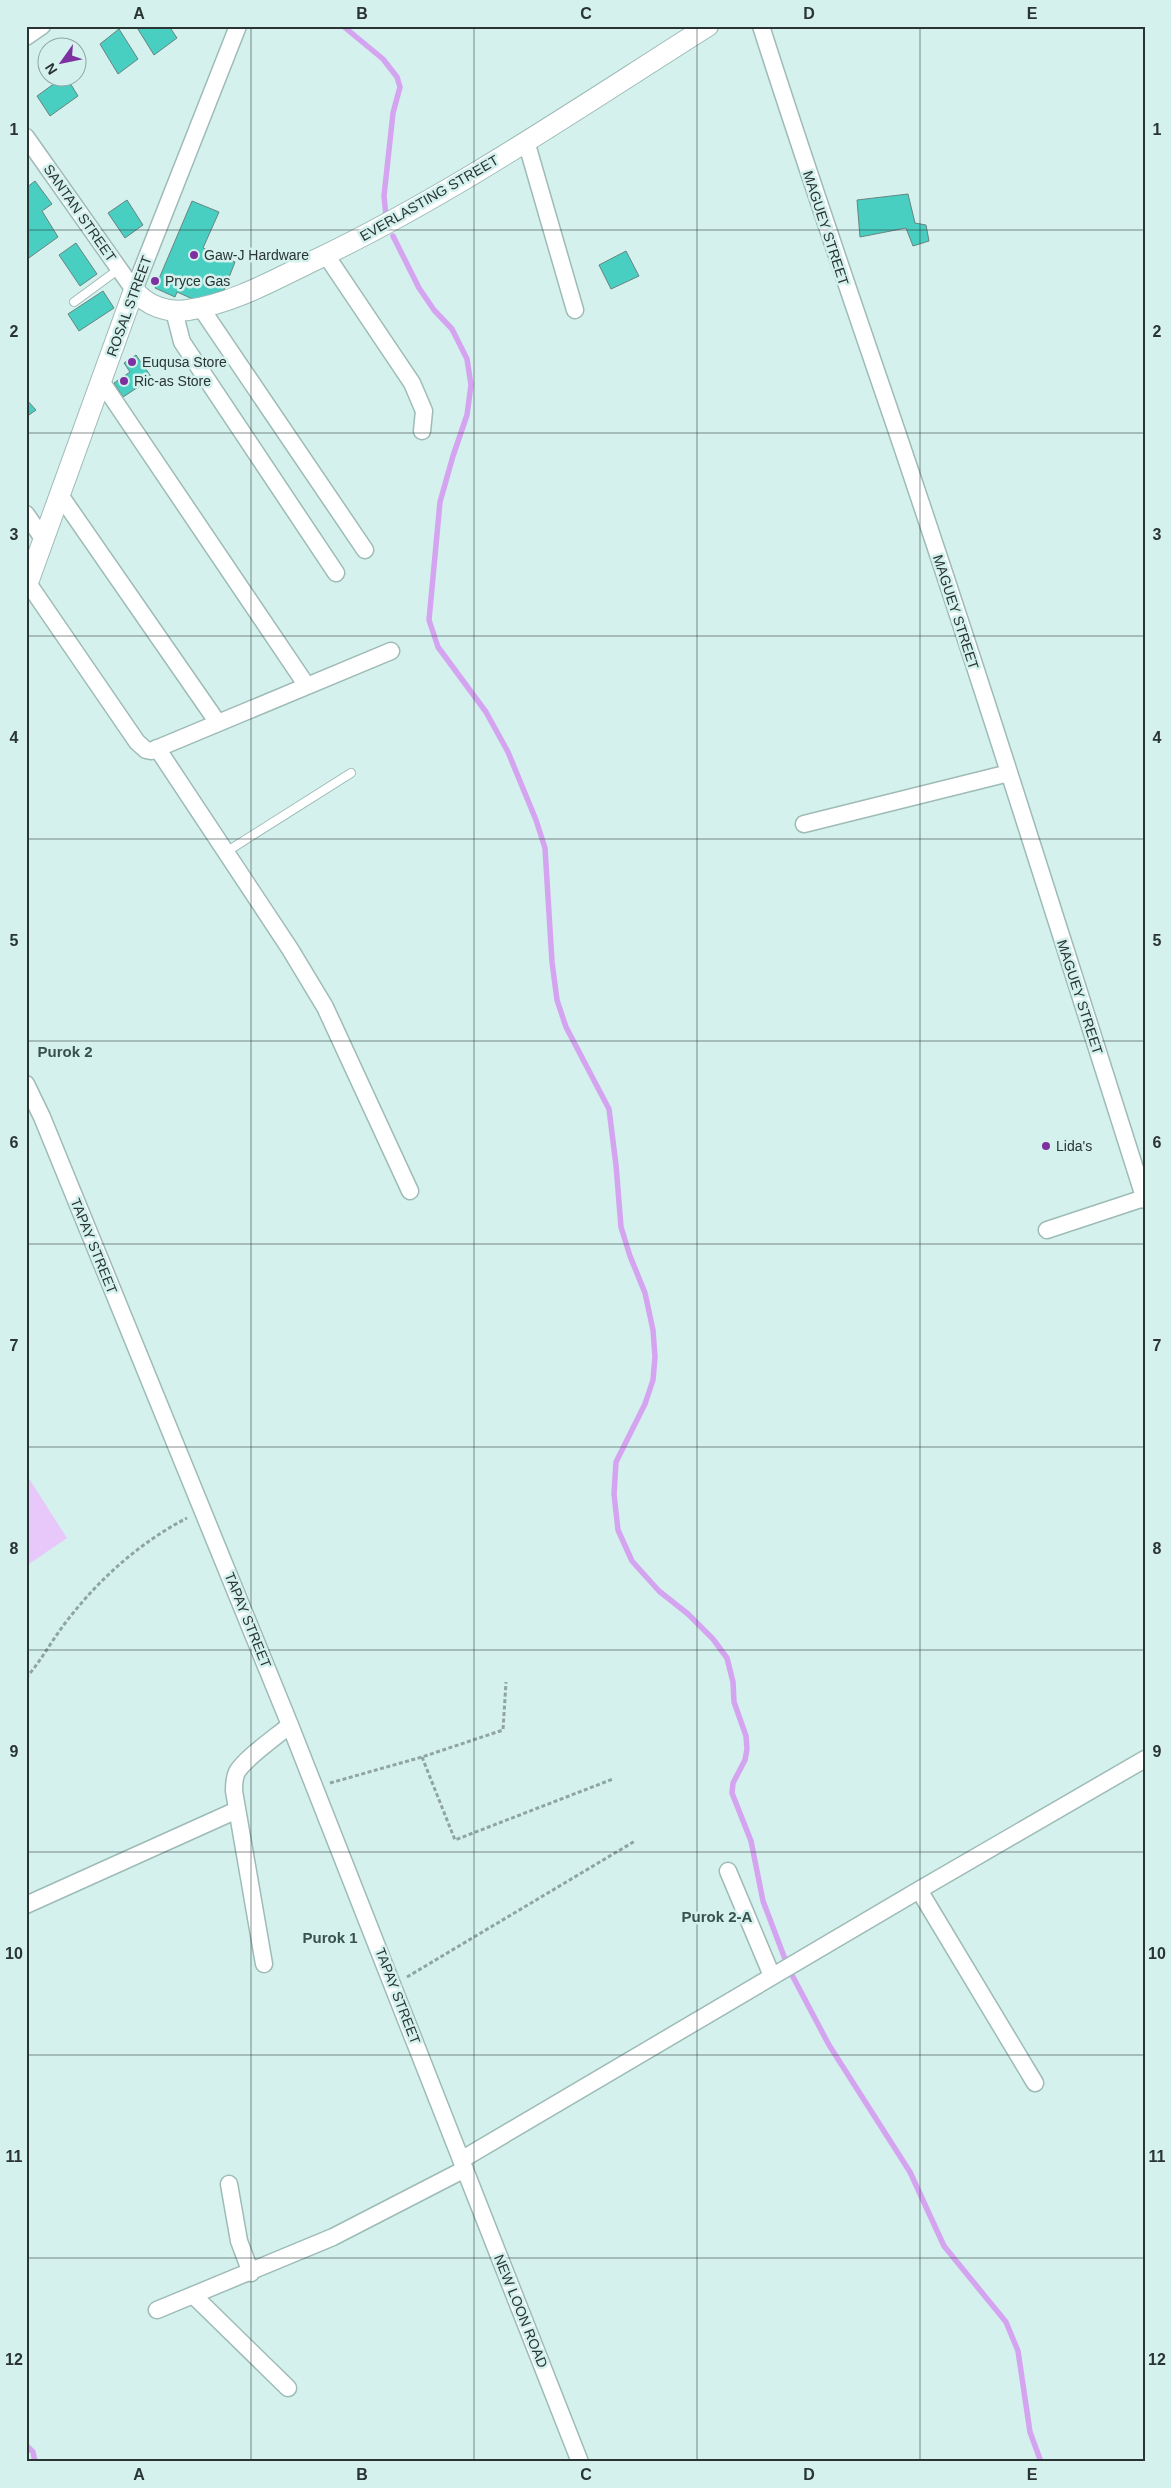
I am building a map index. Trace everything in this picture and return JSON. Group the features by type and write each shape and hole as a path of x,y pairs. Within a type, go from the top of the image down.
{"street":[{"path":"26,37 42,26"},
{"name":"ROSAL STREET","path":"27,585 36,547 60,495 134,290 238,26"},
{"name":"EVERLASTING STREET","path":"134,290 149,303 174,310 201,308 261,286 411,212 708,26"},
{"name":"MAGUEY STREET","path":"761,26 1009,773 1144,1198"},
{"name":"SANTAN STREET","path":"26,137 134,290"},
{"path":"526,141 575,310"},
{"path":"326,255 412,383 424,411 422,431"},
{"path":"201,308 365,550"},
{"path":"174,310 182,342 336,573"},
{"path":"101,381 307,686"},
{"path":"60,495 218,723"},
{"path":"26,514 36,547"},
{"path":"27,585 141,747 146,750 157,748 391,651"},
{"path":"157,748 325,1007 410,1191"},
{"path":"804,824 1009,773"},
{"name":"TAPAY STREET","path":"26,1084 42,1117 290,1725 463,2164"},
{"path":"1047,1230 1144,1198"},
{"path":"264,1964 234,1791 237,1772 290,1725"},
{"path":"157,2310 333,2238 463,2164 772,1976 1145,1759"},
{"path":"26,1905 237,1810"},
{"path":"728,1871 772,1976"},
{"path":"919,1890 1035,2083"},
{"name":"NEW LOON ROAD","path":"463,2164 580,2462"},
{"path":"229,2184 239,2241 250,2273"},
{"path":"194,2296 288,2388"}],"lane":[{"path":"74,302 119,269"},
{"path":"226,852 350,774"}],"path":[{"path":"26,1678 67,1620 108,1572 165,1531 203,1510"},
{"path":"315,1787 422,1758 503,1730 506,1682"},
{"path":"422,1758 455,1840 613,1778"},
{"path":"394,1985 635,1841"}],"shaded area":[{"path":"26,1474 67,1538 26,1566"}],"building":[{"path":"136,26 169,26 177,38 154,55"},
{"path":"119,29 138,59 118,74 100,44"},
{"path":"48,88 73,88 78,96 50,116 37,96"},
{"path":"35,181 52,204 42,211 58,237 26,260 26,188"},
{"path":"908,194 915,223 926,225 929,241 913,246 906,228 860,237 857,200"},
{"path":"127,200 143,225 125,238 108,213"},
{"name":"Gaw-J Hardware","path":"192,201 219,212 203,248 235,262 224,290 195,300 177,292 175,297 155,288"},
{"path":"76,243 97,274 80,286 59,255"},
{"path":"626,251 639,276 611,289 599,265"},
{"path":"103,291 114,308 79,331 68,314"},
{"path":"136,355 152,378 123,397 114,383 130,372 124,363"},
{"path":"26,399 36,410 26,417"}],"waterway":[{"path":"343,26 383,59 397,77 400,87 393,113 384,196 386,216"},
{"path":"393,236 419,288 434,310 452,329 467,359 471,385 467,415 440,502 429,620 438,647 486,712 508,752 536,820 545,848 552,962 557,1000 566,1027 609,1109 621,1227 645,1293 653,1330 655,1357 653,1380 645,1404 616,1462 614,1494 618,1530 632,1561 659,1591 688,1614 713,1639 727,1658 733,1682 734,1702 746,1736 747,1749 745,1760 733,1783 732,1793 751,1841 763,1901 785,1959"},
{"path":"792,1975 829,2045 910,2172 944,2246 1006,2322 1018,2351 1030,2432 1041,2462"},
{"path":"26,2445 33,2452 35,2462"}],"place":[{"name":"Gaw-J Hardware","path":"194,255"},
{"name":"Pryce Gas","path":"155,281"},
{"name":"Euqusa Store","path":"132,362"},
{"name":"Ric-as Store","path":"124,381"},
{"name":"Lida's","path":"1046,1146"}],"district":[{"name":"Purok 2","path":"65,1051"},
{"name":"Purok 2-A","path":"717,1916"},
{"name":"Purok 1","path":"330,1937"}]}
